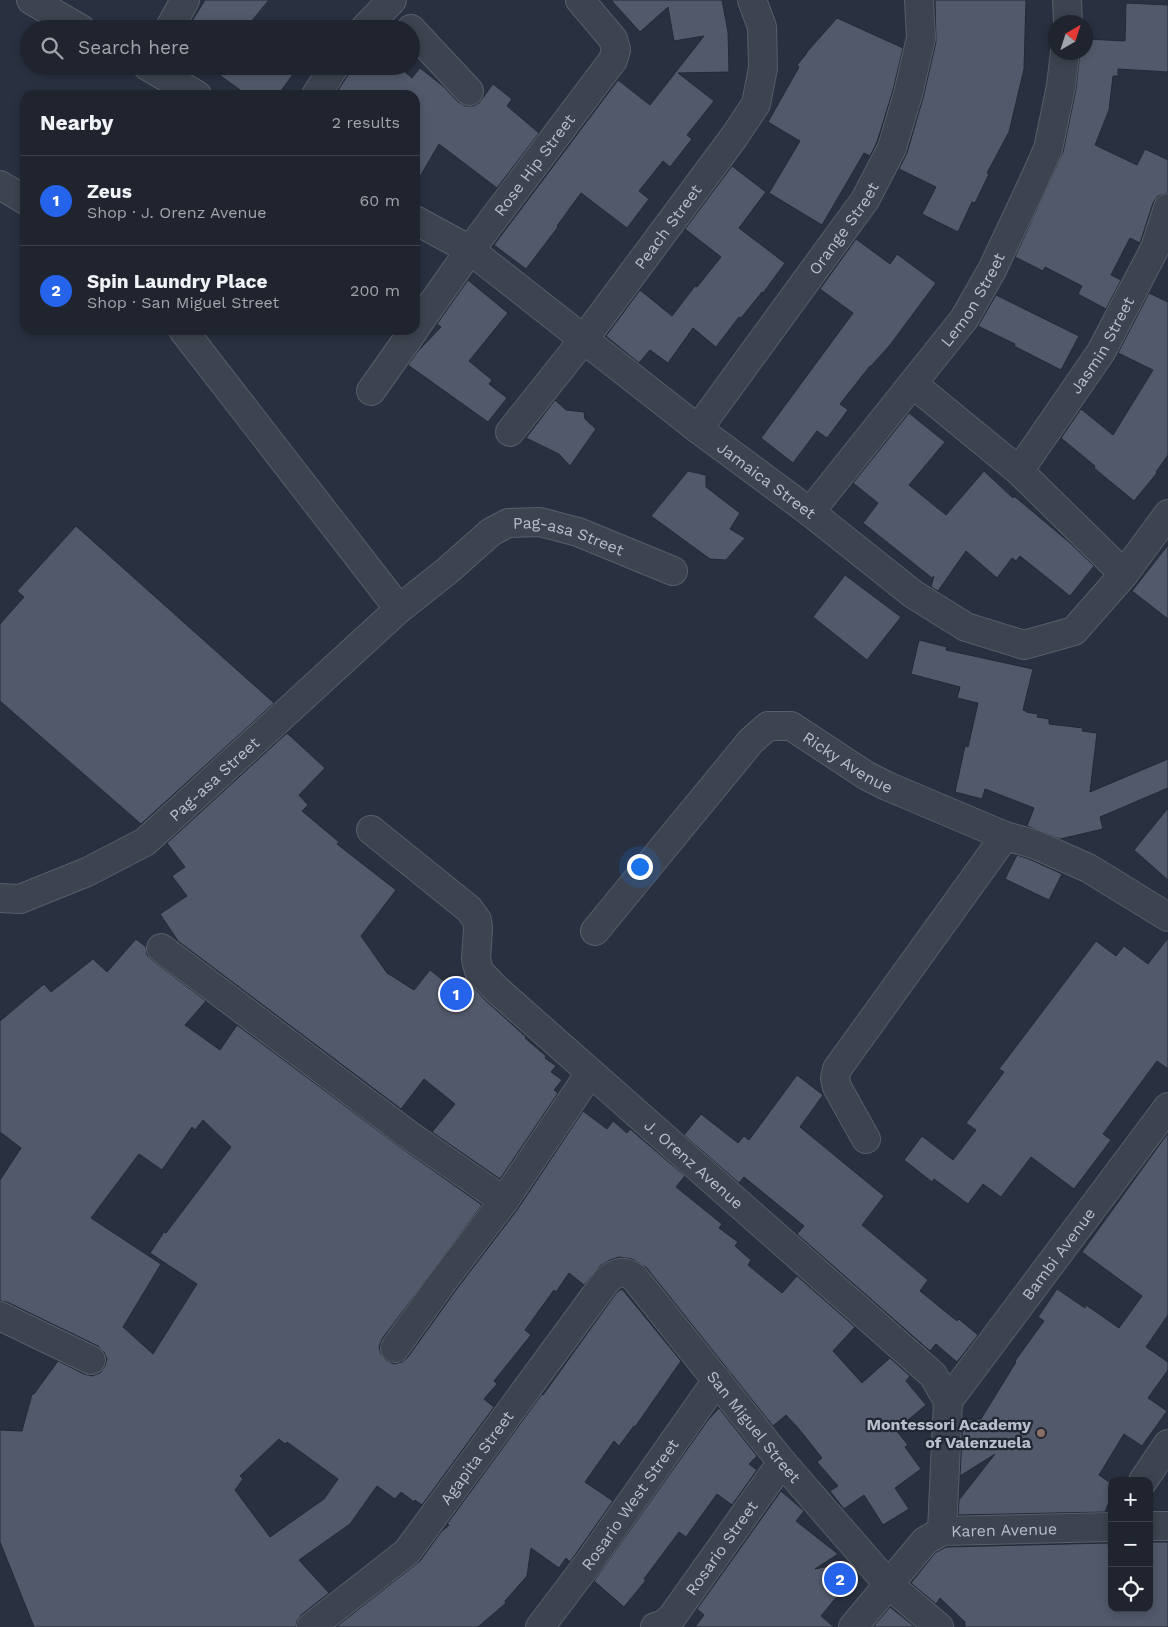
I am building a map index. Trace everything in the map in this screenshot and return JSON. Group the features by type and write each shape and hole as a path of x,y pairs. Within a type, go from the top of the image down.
{"street":[{"path":"31,0 65,20"},
{"path":"174,20 185,0"},
{"name":"Rose Hip Street","path":"420,321 470,250 613,60 616,50 613,39 580,0"},
{"name":"Peach Street","path":"510,432 584,339 734,137 756,104 763,68 762,27 752,0"},
{"name":"Orange Street","path":"698,429 866,200 892,148 908,94 921,38 919,0"},
{"path":"1067,0 1068,15"},
{"path":"373,20 390,2 404,20"},
{"path":"420,39 469,91"},
{"name":"Lemon Street","path":"810,512 964,319 992,270 1048,149 1061,86 1064,60"},
{"path":"162,75 188,90"},
{"path":"319,90 329,75"},
{"path":"0,185 20,197"},
{"name":"Jasmin Street","path":"1019,471 1101,352 1155,248 1168,208"},
{"name":"Jamaica Street","path":"420,223 470,250 698,429 810,512 913,594 966,628 1024,645 1074,631 1124,574 1168,514"},
{"path":"187,335 399,609"},
{"name":"Rose Hip Street","path":"371,390 410,335"},
{"path":"913,384 1019,471 1124,574"},
{"name":"Pag-asa Street","path":"0,898 20,899 88,872 145,842 399,609 447,571 491,532 508,523 540,522 578,532 673,572"},
{"name":"Ricky Avenue","path":"595,931 751,741 768,726 791,726 874,780 1005,836 1034,844 1088,868 1168,917"},
{"name":"J. Orenz Avenue","path":"371,830 469,909 477,920 476,959 479,971 496,989 933,1374 948,1401"},
{"path":"866,1139 837,1087 835,1078 837,1069 1005,836"},
{"path":"161,948 409,1136 504,1201"},
{"path":"395,1348 504,1201 590,1073"},
{"name":"Bambi Avenue","path":"948,1401 1168,1107"},
{"name":"San Miguel Street","path":"621,1272 628,1273 634,1277 782,1462 888,1584 939,1627"},
{"name":"Agapita Street","path":"311,1627 407,1552 606,1281 613,1274 621,1272"},
{"path":"0,1316 91,1360"},
{"name":"Rosario West Street","path":"540,1627 590,1561 717,1380"},
{"path":"942,1531 948,1401"},
{"path":"1147,1477 1168,1444"},
{"name":"Rosario Street","path":"655,1627 664,1624 672,1617 782,1462"},
{"name":"Karen Avenue","path":"853,1627 925,1541 942,1531 1108,1526"},
{"path":"1153,1526 1168,1526"}],"building":[{"path":"205,0 269,0 252,20 193,20"},
{"path":"611,0 722,0 728,32 729,72 678,73 714,101 687,135 692,139 670,167 663,161 639,191 649,199 627,228 581,193 526,269 494,245 618,80 650,105 704,36 674,41 668,7 640,32"},
{"path":"935,0 1026,0 1024,69 1009,132 987,173 989,174 975,203 972,202 958,232 922,214 936,187 899,169 907,153 923,98 936,42"},
{"path":"1126,3 1168,5 1168,72 1118,69 1118,76 1113,76 1109,110 1095,145 1137,165 1145,149 1168,160 1168,193 1158,196 1153,203 1140,243 1130,238 1111,275 1121,280 1106,309 1078,294 1082,286 1045,267 1043,271 1015,257 1063,152 1076,89 1079,60 1093,60 1093,39 1125,41"},
{"path":"837,18 903,48 893,90 877,142 870,156 864,153 822,225 769,193 800,141 768,122 799,67 797,65"},
{"path":"420,68 465,106 473,106 479,103 493,84 512,99 507,106 539,133 497,188 439,144 420,176 420,90 338,90 348,75 408,75 412,78 414,75 420,75"},
{"path":"219,75 292,75 282,90 240,90"},
{"path":"732,166 766,192 739,228 785,263 763,293 741,318 739,317 716,347 693,328 668,363 650,350 639,363 606,336 640,290 672,316 721,257 685,229"},
{"path":"856,239 890,264 897,254 936,283 890,345 870,366 840,404 848,410 827,438 817,431 793,463 761,438 853,313 820,289"},
{"path":"468,280 508,313 469,361 492,380 489,384 507,398 488,422 408,365 418,351 441,327 437,324"},
{"path":"1149,293 1168,302 1168,455 1157,473 1134,501 1061,438 1081,409 1113,435 1153,370 1118,353"},
{"path":"996,295 1079,336 1061,370 978,326"},
{"path":"555,400 566,410 584,412 585,419 596,429 570,466 559,454 526,438"},
{"path":"909,413 945,442 909,485 946,515 984,471 1013,498 1014,496 1069,542 1094,566 1070,596 1020,556 1016,561 1012,558 997,578 966,551 938,591 931,587 934,576 932,578 863,523 878,503 853,483"},
{"path":"688,471 706,475 706,487 740,513 730,529 745,538 726,560 710,559 651,516"},
{"path":"76,526 274,703 141,824 0,701 0,624 24,597 17,591"},
{"path":"1168,545 1168,619 1132,591"},
{"path":"845,575 901,617 867,660 813,617"},
{"path":"919,640 947,647 946,650 1033,669 1023,710 1038,714 1037,717 1049,719 1049,724 1083,728 1082,731 1097,733 1090,792 1168,759 1168,788 1100,817 1103,829 1060,839 1027,826 1034,808 985,789 982,799 955,792 965,746 968,747 978,703 957,698 960,687 911,674"},
{"path":"287,733 325,768 299,795 308,805 302,811 339,842 337,844 396,890 361,936 387,973 414,990 430,970 454,989 464,976 485,1000 546,1056 545,1058 556,1066 551,1072 562,1080 554,1090 558,1093 500,1179 432,1132 455,1104 424,1079 401,1109 178,941 160,914 187,896 172,876 185,867 167,843"},
{"path":"1168,808 1168,880 1134,850"},
{"path":"1017,855 1062,874 1049,900 1005,879"},
{"path":"1168,938 1168,1069 1157,1061 1103,1134 1111,1140 1074,1189 1031,1157 1001,1197 983,1184 968,1204 934,1179 932,1182 904,1160 922,1136 953,1160 976,1130 966,1123 1004,1072 999,1069 1096,941 1116,956 1124,946 1148,964"},
{"path":"136,939 146,947 147,955 152,960 206,1001 185,1025 220,1050 237,1025 400,1147 482,1205 382,1339 379,1347 381,1354 386,1360 394,1364 402,1362 408,1357 517,1210 583,1111 607,1129 613,1121 627,1133 630,1129 685,1176 676,1187 722,1224 719,1228 738,1242 735,1246 751,1260 748,1265 782,1293 797,1276 855,1327 833,1351 862,1383 890,1358 910,1376 906,1381 926,1405 896,1430 908,1445 905,1447 921,1469 895,1488 909,1509 883,1525 864,1495 844,1509 830,1491 838,1486 817,1462 822,1458 799,1429 786,1415 773,1426 646,1267 632,1259 619,1257 600,1266 584,1285 569,1273 556,1292 554,1290 525,1330 531,1335 494,1381 497,1384 484,1399 494,1407 422,1505 415,1500 414,1502 401,1492 395,1499 377,1486 350,1524 299,1560 329,1593 301,1615 296,1627 34,1627 0,1542 0,1430 22,1431 32,1394 34,1394 58,1361 92,1376 100,1373 107,1359 104,1352 98,1346 7,1302 0,1301 0,1180 21,1148 0,1132 0,1021 44,984 51,992 93,959 107,972","holes":["203,1120 231,1147 166,1233 164,1232 150,1253 197,1284 153,1354 123,1327 161,1264 91,1218 139,1154 162,1170 192,1127 195,1130","279,1439 285,1444 287,1442 338,1479 324,1499 270,1537 235,1490 243,1479 240,1476"]},
{"path":"797,1075 823,1095 800,1127 884,1196 862,1225 928,1280 920,1291 957,1321 959,1319 978,1335 957,1362 936,1344 930,1351 797,1234 804,1226 744,1177 739,1183 684,1135 701,1114 738,1143 744,1136 749,1140"},
{"path":"1168,1133 1168,1315 1146,1347 1168,1362 1168,1370 1148,1398 1167,1411 1142,1446 1124,1434 1099,1475 1108,1481 1108,1504 1105,1512 958,1515 959,1500 995,1454 960,1476 963,1420 981,1419 1015,1361 1044,1321 1038,1317 1057,1289 1085,1308 1086,1305 1119,1328 1142,1296 1082,1252"},
{"path":"622,1289 681,1361 635,1427 619,1446 614,1441 585,1482 613,1501 570,1562 566,1558 559,1568 531,1548 527,1576 505,1601 506,1603 478,1627 336,1627 420,1561 441,1532 449,1525 447,1524 617,1292"},
{"path":"719,1408 757,1456 749,1464 757,1470 732,1505 717,1494 686,1537 679,1532 644,1579 646,1580 624,1607 594,1581 708,1420"},
{"path":"781,1491 804,1511 796,1521 838,1554 815,1569 848,1562 857,1572 821,1616 834,1627 695,1627 704,1615 697,1609"},
{"path":"1153,1542 1168,1542 1168,1627 965,1627 965,1622 940,1598 936,1604 911,1583 935,1553 946,1547 1108,1543 1108,1612 1153,1612"},
{"path":"890,1607 915,1627 873,1627"}],"place":[{"name":"Zeus","path":"456,994"},
{"name":"Montessori Academy of Valenzuela","path":"1041,1433"},
{"name":"Spin Laundry Place","path":"840,1579"}]}
